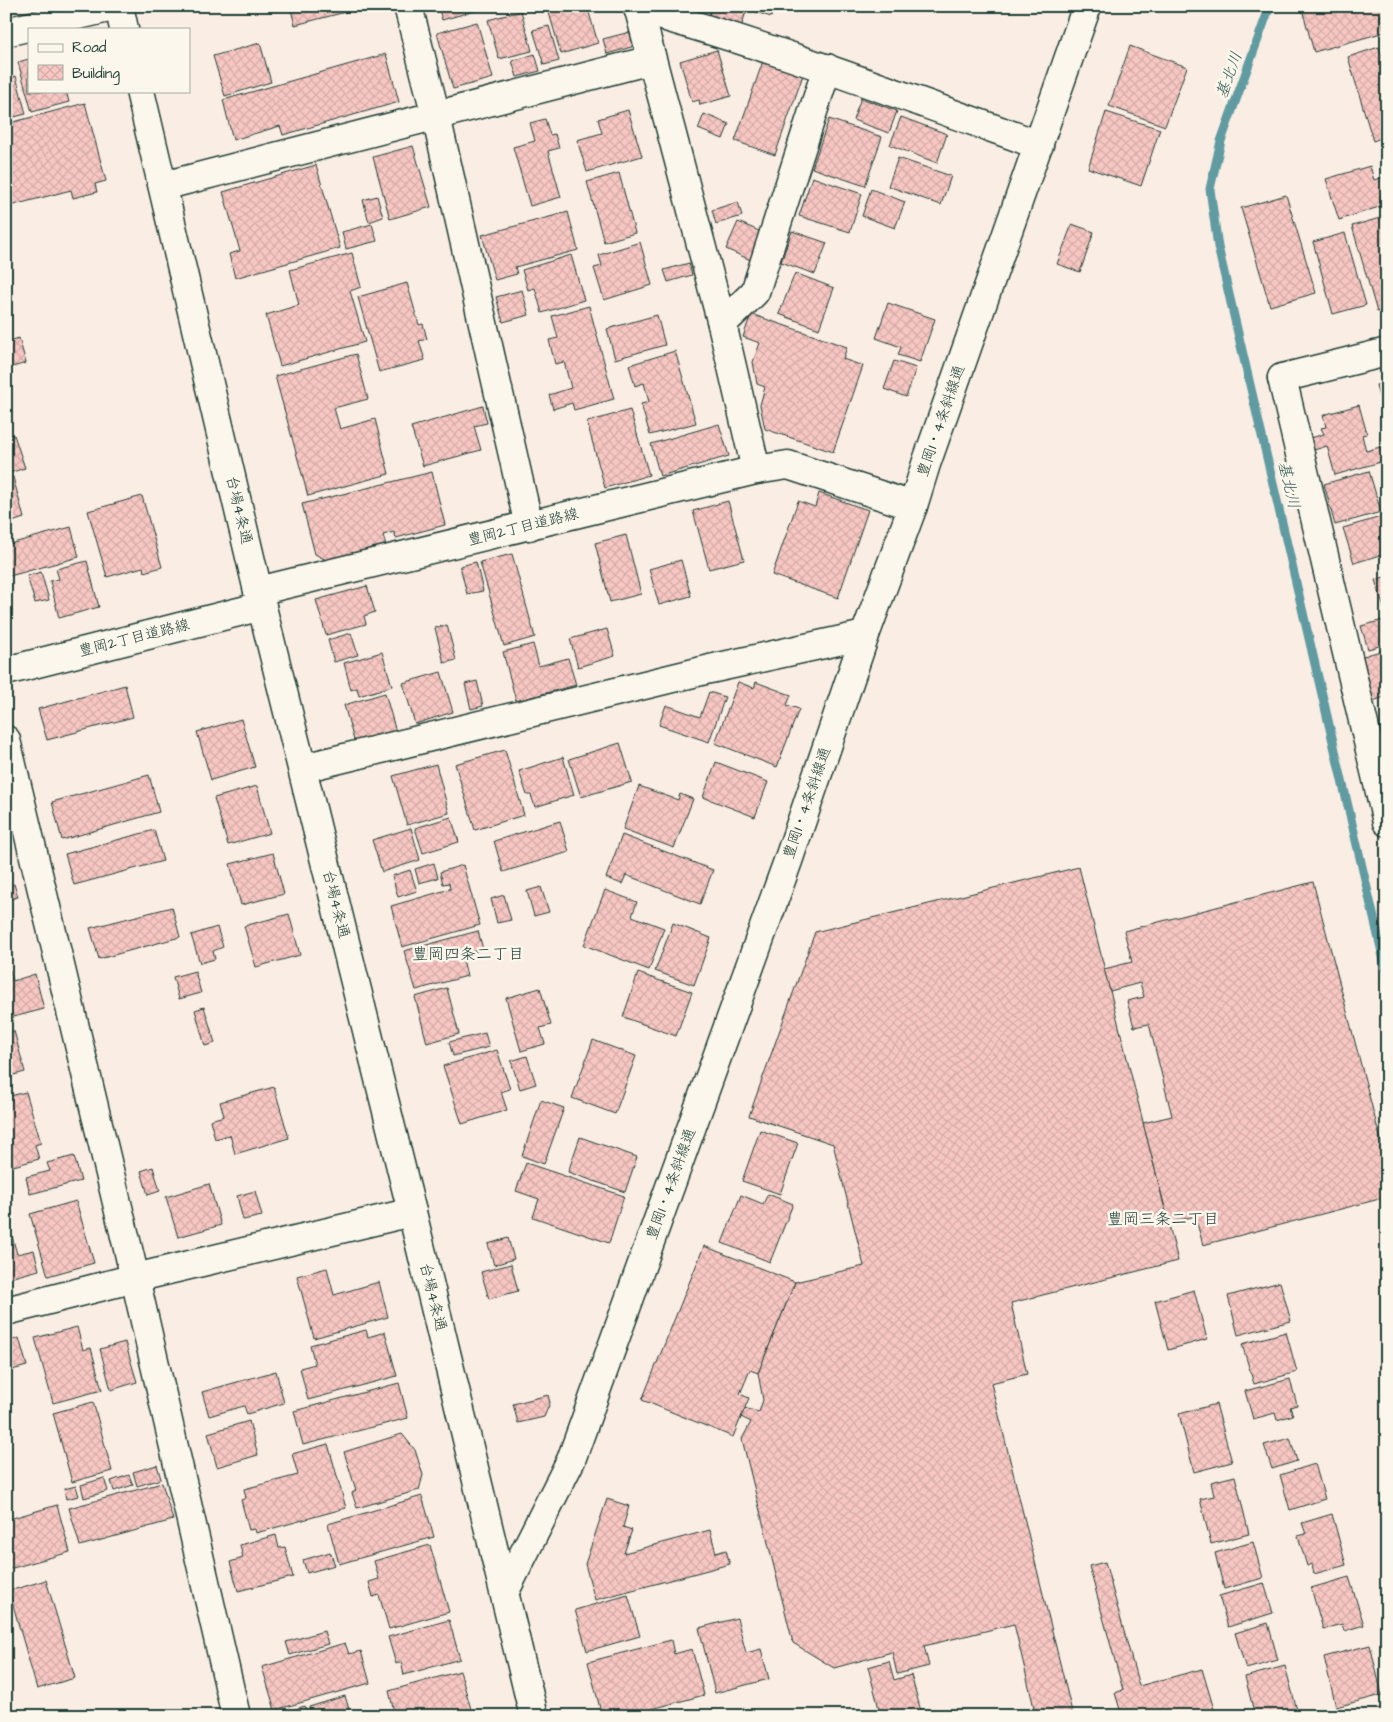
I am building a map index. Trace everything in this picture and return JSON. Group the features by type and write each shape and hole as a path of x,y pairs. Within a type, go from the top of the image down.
{"street":[{"path":"6,32 118,6 124,28"},
{"path":"408,6 436,116 529,526"},
{"name":"豊岡1・4条斜線通","path":"505,1591 571,1460 788,861 864,635 913,506 1087,6"},
{"path":"638,7 826,68 1039,145"},
{"path":"638,7 722,324 756,470"},
{"path":"163,186 651,60"},
{"path":"722,324 755,292 826,68"},
{"name":"台場4条通","path":"140,92 260,598 505,1591 534,1716"},
{"path":"1387,352 1282,378 1376,725 1387,822"},
{"name":"豊岡2丁目道路線","path":"6,671 260,598 529,526 756,470 788,465 913,506"},
{"path":"303,768 710,669 864,635"},
{"path":"6,740 135,1278 236,1716"},
{"path":"6,1311 135,1278 412,1212"}],"building":[{"path":"290,6 360,6 361,8 295,25"},
{"path":"438,6 492,6 442,20"},
{"path":"547,6 587,6 598,43 561,54"},
{"path":"712,6 775,6 771,17 747,9 741,27 709,15"},
{"path":"1310,6 1383,6 1385,14 1380,16 1385,32 1314,52 1302,9"},
{"path":"521,11 532,51 499,59 488,20"},
{"path":"477,22 493,78 453,89 437,33"},
{"path":"549,26 559,61 544,65 533,30"},
{"path":"630,32 635,46 607,54 603,39"},
{"path":"260,43 271,82 225,96 213,56"},
{"path":"1130,46 1187,67 1165,126 1109,106"},
{"path":"1379,47 1384,64 1387,63 1387,136 1373,141 1348,57"},
{"path":"717,50 731,96 700,105 699,100 692,102 680,61"},
{"path":"386,54 399,102 283,135 280,126 233,140 223,100"},
{"path":"535,54 540,71 517,77 512,61"},
{"path":"28,59 28,92 66,92 69,102 32,112 18,62"},
{"path":"763,61 803,75 775,155 735,141"},
{"path":"6,72 9,79 16,76 26,114 6,119"},
{"path":"861,98 897,111 889,133 853,120"},
{"path":"85,103 106,181 95,184 97,192 73,198 71,190 6,207 6,124"},
{"path":"628,110 642,156 587,172 577,140 602,133 598,119"},
{"path":"1106,112 1160,129 1141,186 1088,168"},
{"path":"704,114 729,124 723,139 698,129"},
{"path":"901,117 947,134 937,163 890,145"},
{"path":"545,119 550,135 555,134 559,148 548,151 561,197 530,206 513,147 535,141 530,123"},
{"path":"829,119 882,137 865,186 812,168"},
{"path":"413,146 431,207 390,219 373,157"},
{"path":"898,158 951,176 941,205 888,186"},
{"path":"316,165 340,248 235,278 229,254 240,251 223,192"},
{"path":"1370,166 1374,180 1387,176 1387,194 1380,196 1382,206 1339,220 1326,179"},
{"path":"619,173 635,233 604,242 587,182"},
{"path":"812,177 862,194 850,232 799,216"},
{"path":"871,189 905,202 895,228 862,216"},
{"path":"1286,195 1316,293 1270,306 1241,208"},
{"path":"377,196 383,217 369,222 363,200"},
{"path":"738,202 742,216 716,224 712,210"},
{"path":"568,212 578,250 515,267 517,274 495,280 482,235"},
{"path":"1387,216 1387,252 1384,253 1387,263 1387,309 1377,312 1352,226"},
{"path":"738,222 766,234 755,262 726,249"},
{"path":"372,224 377,241 346,249 342,232"},
{"path":"1072,224 1094,232 1080,272 1057,264"},
{"path":"792,231 827,243 815,274 781,262"},
{"path":"1345,233 1366,305 1333,314 1313,242"},
{"path":"640,242 652,285 604,300 594,268 602,266 599,255"},
{"path":"352,253 361,287 350,291 365,342 280,366 266,315 299,305 290,270"},
{"path":"571,255 584,300 542,313 535,288 528,290 522,270"},
{"path":"689,263 692,275 668,282 664,270"},
{"path":"795,273 834,288 819,329 779,314"},
{"path":"407,283 419,325 423,324 427,339 419,341 425,360 379,372 358,297"},
{"path":"522,290 529,315 503,322 496,297"},
{"path":"888,303 935,319 920,362 898,355 901,347 876,338"},
{"path":"589,306 614,399 574,410 572,403 553,409 549,395 571,388 564,362 555,364 549,340 558,338 552,316"},
{"path":"751,314 847,347 843,359 863,366 833,452 765,429 760,405 765,387 757,384 753,362 760,343 743,337"},
{"path":"657,315 665,345 615,359 607,329"},
{"path":"19,338 26,363 6,369 6,342"},
{"path":"675,351 696,423 650,435 641,404 649,402 644,383 635,386 629,365"},
{"path":"356,354 368,399 334,408 340,429 375,419 389,474 308,496 275,376"},
{"path":"894,361 916,368 906,397 884,389"},
{"path":"1387,382 1387,395 1379,397 1376,385"},
{"path":"1359,405 1367,434 1362,435 1366,451 1380,447 1384,461 1335,475 1327,446 1314,450 1311,438 1324,434 1321,428 1326,427 1323,415"},
{"path":"483,406 487,423 474,426 481,450 423,466 411,427"},
{"path":"630,410 649,475 605,488 587,422"},
{"path":"719,424 729,456 660,476 651,444"},
{"path":"14,435 25,468 6,474 6,438"},
{"path":"1369,471 1381,512 1335,525 1324,484"},
{"path":"432,472 445,525 396,538 394,532 383,535 386,546 328,561 315,554 302,504"},
{"path":"13,477 24,518 6,524 6,479"},
{"path":"819,493 868,510 838,598 772,575 798,501 815,507"},
{"path":"142,496 162,567 144,572 143,567 107,577 88,511"},
{"path":"728,501 744,560 709,569 693,511"},
{"path":"1381,517 1387,536 1387,553 1354,563 1343,528"},
{"path":"71,527 79,557 6,577 6,545"},
{"path":"626,535 641,594 610,602 595,543"},
{"path":"512,554 535,637 504,646 480,562"},
{"path":"681,560 691,596 659,605 649,569"},
{"path":"87,561 99,607 59,618 50,581 59,579 56,569"},
{"path":"476,562 483,591 467,594 460,566"},
{"path":"41,572 49,600 35,603 27,576"},
{"path":"1387,576 1387,611 1385,611 1375,580"},
{"path":"367,586 375,612 364,616 366,624 326,635 316,600"},
{"path":"1387,619 1387,644 1368,649 1361,626"},
{"path":"447,625 456,660 444,663 435,628"},
{"path":"607,629 615,656 578,667 570,639"},
{"path":"351,633 358,655 334,662 328,640"},
{"path":"533,644 539,666 568,658 576,685 516,701 503,652"},
{"path":"1387,649 1387,696 1373,701 1360,657"},
{"path":"382,652 392,686 359,696 357,688 351,690 344,663"},
{"path":"441,672 453,712 415,724 403,683"},
{"path":"477,681 483,706 471,709 465,684"},
{"path":"738,682 754,688 756,682 791,695 787,705 799,709 777,767 715,743"},
{"path":"125,685 133,717 47,740 38,709"},
{"path":"709,692 725,697 709,742 659,725 666,705 700,717"},
{"path":"385,693 396,732 355,744 344,705"},
{"path":"241,719 255,767 211,780 197,732"},
{"path":"620,743 632,782 581,797 569,759"},
{"path":"505,750 524,815 475,830 455,764"},
{"path":"563,757 574,795 535,807 531,795 527,795 519,771"},
{"path":"716,762 768,782 755,817 703,797"},
{"path":"436,764 449,813 407,825 393,776"},
{"path":"149,775 159,812 62,840 52,802"},
{"path":"257,786 270,833 228,845 214,798"},
{"path":"639,786 678,800 680,794 693,799 674,848 623,829"},
{"path":"451,817 459,842 423,853 415,828"},
{"path":"560,821 569,852 503,872 494,841"},
{"path":"411,828 420,860 382,872 372,840"},
{"path":"154,830 163,861 74,885 65,854"},
{"path":"622,835 713,870 700,904 626,875 622,884 606,878"},
{"path":"273,853 284,894 241,905 230,864"},
{"path":"434,863 438,878 419,883 415,869"},
{"path":"463,865 480,925 402,947 391,906 450,889 449,883 443,884 440,872"},
{"path":"1079,867 1178,1261 1011,1303 1027,1374 991,1383 1073,1716 1036,1716 1014,1624 924,1646 929,1666 897,1674 892,1652 834,1668 793,1643 742,1439 751,1422 741,1417 744,1408 759,1412 763,1400 758,1373 795,1282 864,1266 833,1144 749,1116 815,932"},
{"path":"410,870 417,891 398,897 392,876"},
{"path":"1313,882 1387,1164 1387,1197 1203,1245 1195,1216 1169,1223 1143,1123 1172,1116 1149,1024 1134,1027 1127,1001 1144,997 1140,983 1110,991 1104,969 1132,962 1124,931"},
{"path":"14,884 18,897 6,900 6,886"},
{"path":"541,887 549,912 534,916 527,891"},
{"path":"605,890 637,902 632,916 664,928 649,970 584,945"},
{"path":"504,895 511,920 497,923 491,899"},
{"path":"172,907 180,937 99,959 90,928"},
{"path":"289,914 300,955 256,967 244,926"},
{"path":"673,923 711,938 694,985 655,971"},
{"path":"217,927 223,947 213,951 215,959 200,963 191,935"},
{"path":"478,931 483,949 462,955 467,976 416,990 404,951"},
{"path":"10,970 13,981 35,974 44,1009 6,1019 6,971"},
{"path":"195,971 201,993 179,999 173,977"},
{"path":"638,973 692,992 676,1036 623,1017"},
{"path":"447,988 459,1034 427,1043 415,997"},
{"path":"540,988 551,1025 540,1028 545,1044 521,1051 506,998"},
{"path":"204,1007 215,1043 205,1046 195,1010"},
{"path":"14,1031 25,1072 6,1077 6,1033"},
{"path":"485,1033 489,1047 453,1056 449,1042"},
{"path":"593,1040 636,1056 615,1114 572,1098"},
{"path":"497,1050 510,1089 501,1092 507,1110 462,1124 443,1066"},
{"path":"527,1056 536,1084 520,1089 511,1061"},
{"path":"274,1087 289,1138 235,1154 230,1135 215,1139 210,1120 224,1116 220,1102"},
{"path":"26,1092 41,1143 35,1145 39,1159 6,1168 6,1097"},
{"path":"541,1100 564,1108 544,1164 522,1156"},
{"path":"760,1130 798,1143 780,1194 742,1181"},
{"path":"580,1137 637,1157 625,1192 568,1172"},
{"path":"74,1156 81,1181 30,1194 26,1177 50,1171 47,1163"},
{"path":"526,1163 624,1196 609,1243 533,1217 539,1199 516,1191"},
{"path":"153,1167 160,1191 148,1195 141,1171"},
{"path":"209,1184 221,1225 178,1237 166,1197"},
{"path":"255,1191 262,1216 243,1220 237,1196"},
{"path":"768,1194 793,1204 770,1262 722,1243 741,1195 763,1204"},
{"path":"76,1201 94,1263 48,1276 30,1214"},
{"path":"6,1215 17,1254 34,1250 39,1270 6,1279"},
{"path":"508,1238 514,1259 494,1265 488,1244"},
{"path":"704,1246 795,1282 758,1373 750,1370 740,1394 749,1398 733,1437 642,1400"},
{"path":"511,1264 518,1291 489,1299 481,1272"},
{"path":"327,1268 334,1295 379,1282 388,1317 314,1338 297,1276"},
{"path":"1280,1282 1291,1321 1238,1335 1228,1296"},
{"path":"1194,1290 1207,1339 1168,1350 1155,1301"},
{"path":"77,1327 83,1350 91,1348 102,1390 53,1403 35,1338"},
{"path":"366,1330 368,1337 385,1332 397,1376 308,1400 300,1368 315,1364 310,1345"},
{"path":"1286,1332 1297,1372 1254,1384 1242,1344"},
{"path":"19,1338 27,1366 12,1370 6,1350 6,1342"},
{"path":"125,1342 137,1382 111,1390 100,1349"},
{"path":"276,1371 284,1403 247,1414 244,1406 209,1416 202,1392"},
{"path":"1290,1379 1297,1405 1290,1407 1293,1415 1277,1420 1275,1413 1253,1419 1245,1391"},
{"path":"399,1383 408,1418 303,1445 294,1411"},
{"path":"548,1395 550,1403 544,1417 518,1423 513,1404"},
{"path":"93,1402 112,1471 72,1482 53,1413"},
{"path":"1216,1404 1232,1462 1194,1472 1179,1414"},
{"path":"249,1421 258,1455 217,1467 208,1433"},
{"path":"402,1434 415,1450 423,1475 419,1490 357,1508 352,1493 356,1490 344,1452"},
{"path":"1290,1438 1297,1461 1272,1469 1264,1445"},
{"path":"328,1444 346,1508 256,1533 255,1529 249,1530 241,1500 246,1498 244,1489 298,1475 292,1454"},
{"path":"1315,1464 1325,1499 1290,1510 1280,1475"},
{"path":"157,1465 161,1479 137,1486 133,1472"},
{"path":"129,1475 133,1485 114,1491 111,1481"},
{"path":"1235,1476 1249,1534 1211,1544 1200,1499 1214,1496 1211,1482"},
{"path":"104,1478 108,1491 84,1498 81,1485"},
{"path":"162,1483 173,1520 80,1546 69,1508"},
{"path":"76,1486 79,1496 66,1499 64,1489"},
{"path":"422,1496 434,1537 339,1564 328,1524"},
{"path":"607,1499 629,1506 623,1527 632,1530 624,1553 710,1530 716,1553 726,1550 730,1564 595,1600 585,1564"},
{"path":"57,1505 70,1552 9,1569 6,1557 6,1520"},
{"path":"1332,1514 1346,1565 1314,1574 1312,1564 1307,1566 1298,1536 1306,1534 1302,1523"},
{"path":"276,1535 279,1548 285,1547 293,1577 238,1591 230,1562 243,1558 240,1545"},
{"path":"1253,1542 1263,1578 1224,1589 1215,1553"},
{"path":"430,1545 449,1612 389,1629 379,1595 373,1597 369,1582 379,1579 374,1561"},
{"path":"330,1552 335,1565 307,1573 303,1560"},
{"path":"1105,1562 1139,1686 1202,1669 1216,1716 1122,1716 1115,1693 1123,1690 1089,1566"},
{"path":"1349,1577 1364,1625 1344,1631 1342,1624 1323,1629 1311,1588"},
{"path":"46,1580 75,1678 37,1689 9,1591"},
{"path":"1264,1583 1273,1613 1228,1627 1219,1596"},
{"path":"628,1595 640,1636 587,1651 575,1610"},
{"path":"737,1618 746,1653 761,1649 769,1679 715,1693 699,1628"},
{"path":"449,1620 460,1659 404,1675 401,1662 396,1664 388,1637"},
{"path":"1268,1623 1278,1660 1246,1669 1235,1633"},
{"path":"324,1631 328,1644 290,1655 286,1642"},
{"path":"671,1640 674,1654 692,1649 704,1695 626,1716 602,1716 588,1662"},
{"path":"345,1643 349,1654 361,1651 370,1683 275,1710 262,1667"},
{"path":"1370,1645 1382,1695 1336,1707 1324,1657"},
{"path":"889,1661 894,1680 911,1675 922,1715 881,1716 868,1667"},
{"path":"1285,1666 1297,1710 1277,1716 1255,1716 1245,1677"},
{"path":"460,1671 473,1716 395,1716 389,1691"},
{"path":"345,1696 351,1716 312,1716 309,1707"},
{"path":"305,1706 308,1716 275,1716 275,1715"}],"waterway":[{"name":"基北川","path":"1270,6 1221,141 1210,189 1218,247 1387,974"}],"district":[{"name":"豊岡四条二丁目","path":"468,954"},
{"name":"豊岡三条二丁目","path":"1163,1219"}]}
